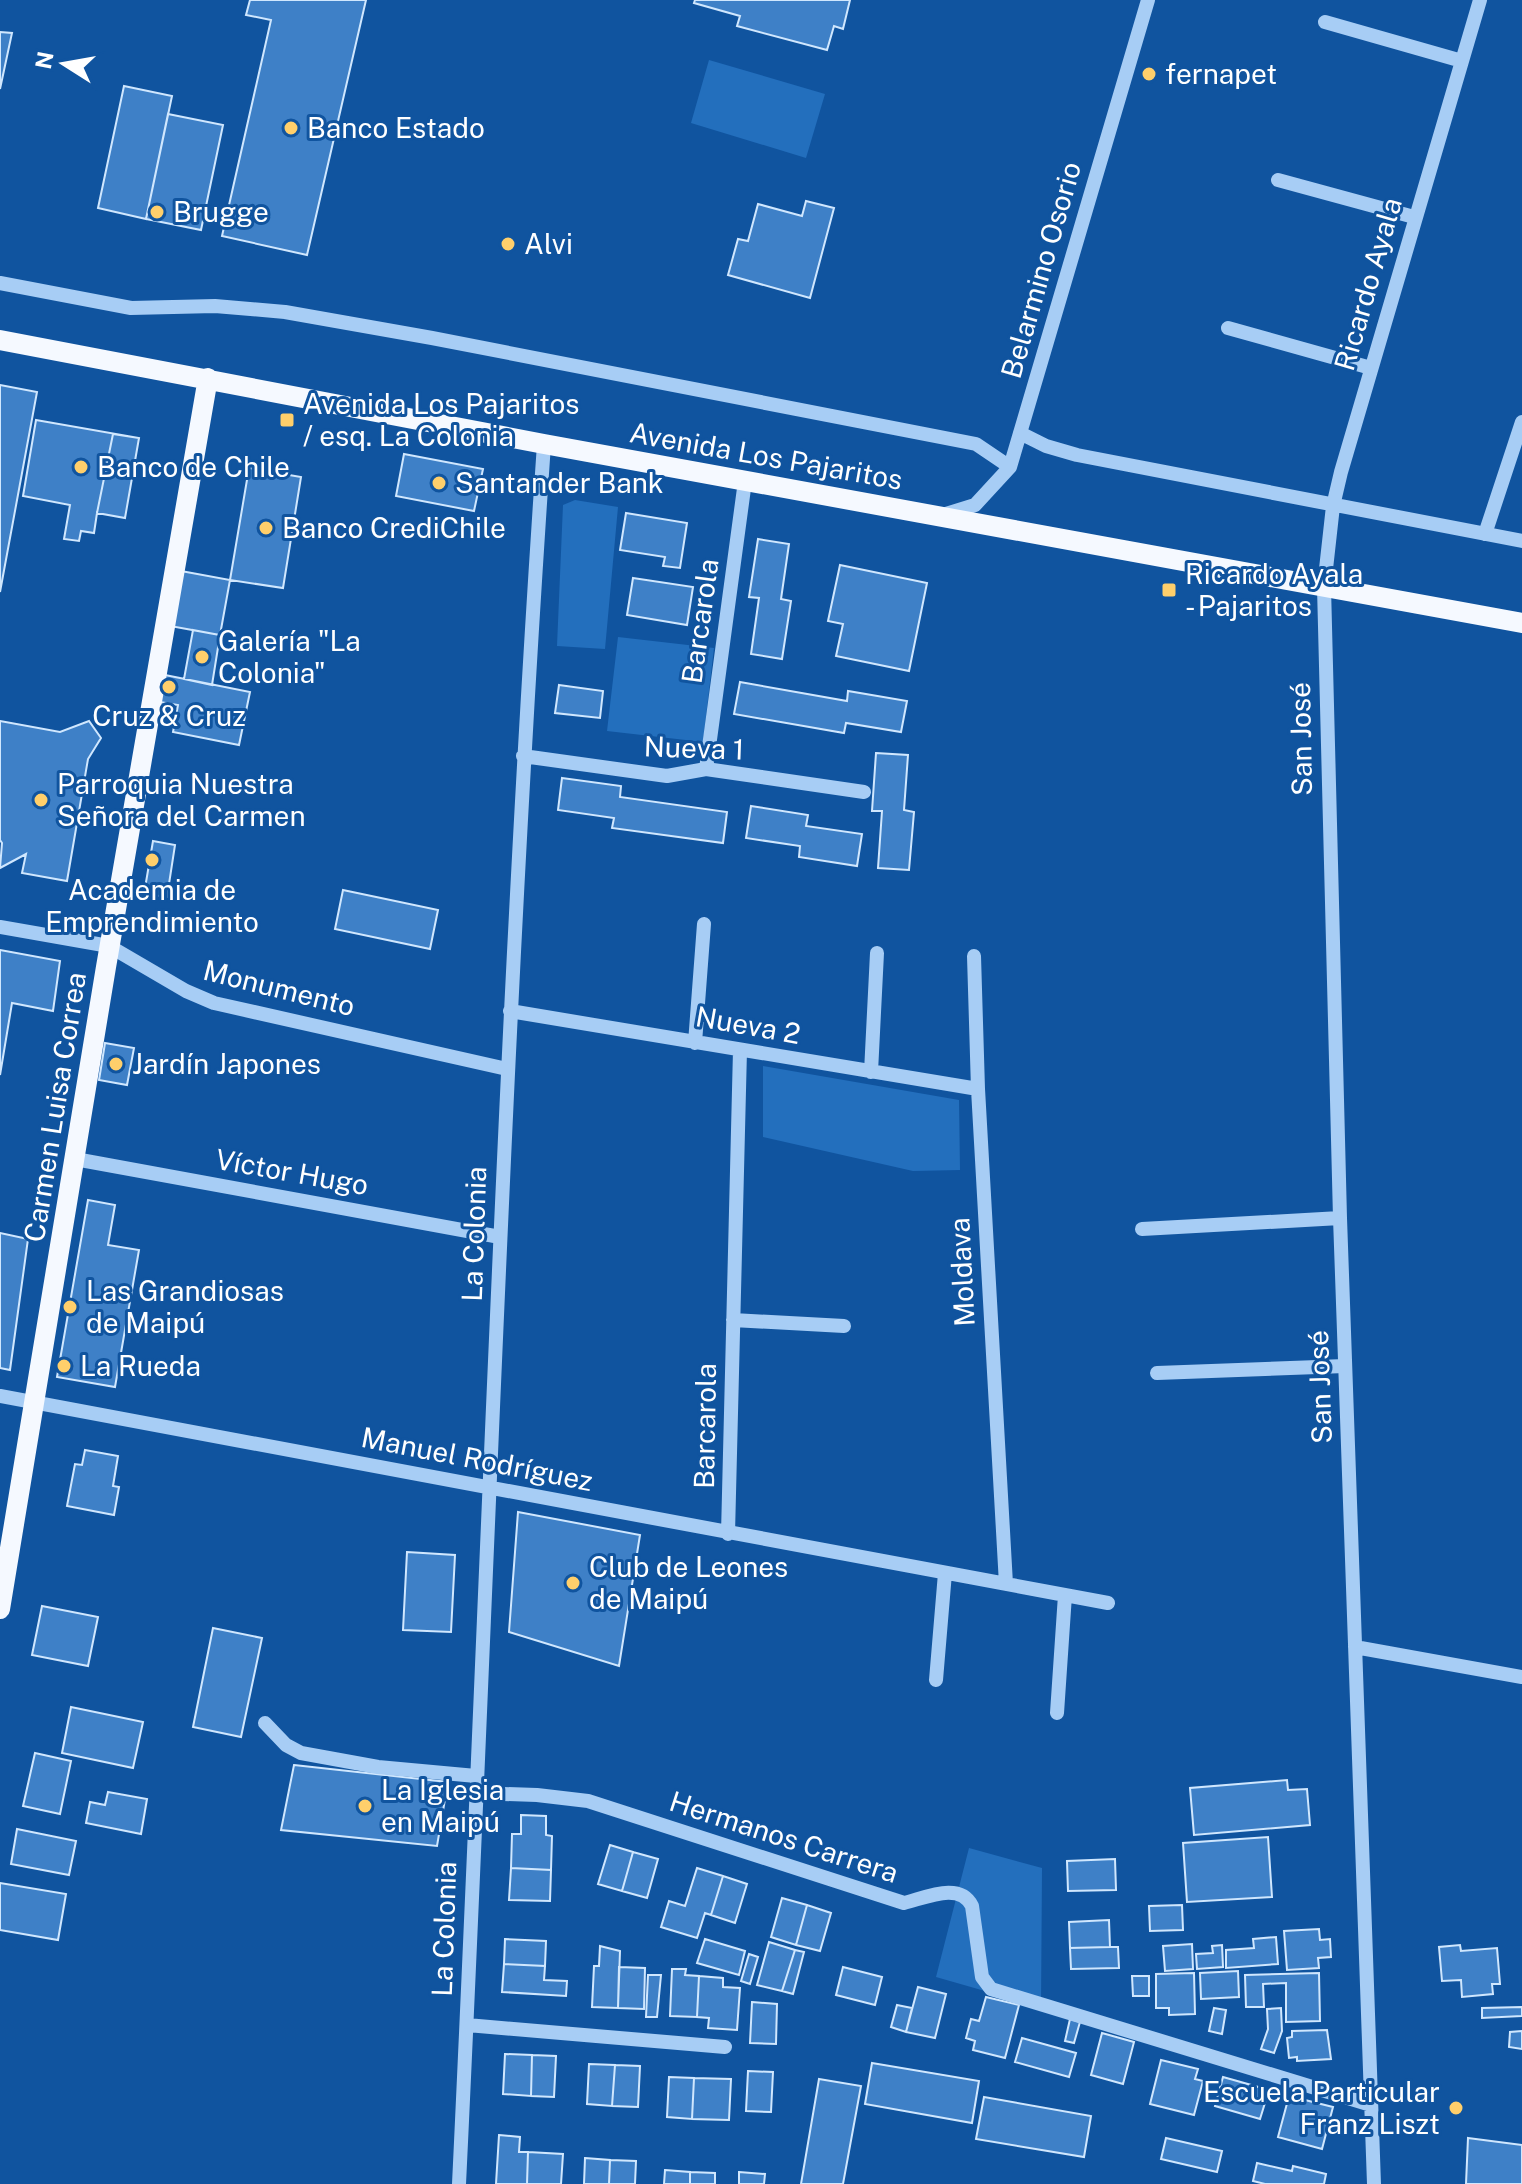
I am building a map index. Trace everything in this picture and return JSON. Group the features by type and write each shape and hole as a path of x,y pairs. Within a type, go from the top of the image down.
{"main road":[{"name":"Avenida Los Pajaritos","path":"0,340 544,444 1522,623"},
{"name":"Carmen Luisa Correa","path":"0,1609 109,946 208,378"}],"street":[{"name":"Belarmino Osorio","path":"938,516 975,505 1010,467 1148,0"},
{"name":"Ricardo Ayala","path":"1324,587 1333,506 1414,217 1480,0"},
{"path":"1325,22 1462,61"},
{"path":"1278,180 1414,217"},
{"name":"Avenida Los Pajaritos","path":"0,283 131,308 215,306 285,312 432,338 976,444 1010,467"},
{"path":"1228,328 1371,368"},
{"path":"1485,534 1522,422"},
{"path":"1020,433 1069,453 1522,541"},
{"name":"La Colonia","path":"459,2184 507,1069 523,756 544,444"},
{"name":"Barcarola","path":"706,769 745,481"},
{"name":"San José","path":"1324,587 1340,1218 1374,2184"},
{"name":"Nueva 1","path":"523,756 667,776 706,769 864,792"},
{"path":"695,1043 704,924"},
{"name":"Monumento","path":"0,927 109,946 186,991 214,1003 507,1069"},
{"path":"871,1072 877,953"},
{"name":"Moldava","path":"974,956 978,1089 1006,1584"},
{"name":"Nueva 2","path":"510,1011 978,1089"},
{"name":"Barcarola","path":"728,1534 740,1050"},
{"name":"Víctor Hugo","path":"75,1159 500,1237"},
{"path":"1142,1229 1340,1218"},
{"path":"733,1320 844,1326"},
{"path":"1157,1373 1345,1366"},
{"name":"Manuel Rodríguez","path":"0,1396 1108,1603"},
{"path":"936,1680 945,1573"},
{"path":"1057,1713 1065,1595"},
{"path":"1355,1647 1522,1677"},
{"path":"265,1723 275,1736 301,1753 378,1767 476,1776"},
{"name":"Hermanos Carrera","path":"475,1793 558,1796 588,1801 904,1903 949,1892 961,1893 972,1906 982,1977 991,1989 1371,2105"},
{"name":"La Colonia","path":"467,2025 725,2047"}],"shaded area":[{"path":"709,60 825,94 806,158 691,123"},
{"path":"575,500 618,507 605,649 557,646 563,505"},
{"path":"618,637 714,648 703,742 607,731"},
{"path":"763,1066 959,1100 960,1170 913,1171 763,1137"},
{"path":"969,1848 1042,1868 1041,2007 936,1977"}],"building":[{"name":"Banco Estado","path":"250,0 366,0 307,255 222,236 271,20 246,15"},
{"path":"695,0 850,0 843,29 834,26 827,50 737,26 740,16 694,3"},
{"path":"0,32 12,33 0,89"},
{"path":"124,86 172,96 146,219 98,208"},
{"path":"168,114 223,125 201,230 146,219"},
{"path":"806,201 834,208 810,298 728,275 738,239 748,241 758,204 802,216"},
{"path":"0,385 37,392 0,592"},
{"name":"Banco de Chile","path":"36,420 139,438 125,518 97,513 94,533 81,531 79,541 64,539 70,505 23,496"},
{"path":"113,434 139,438 125,518 97,513"},
{"name":"Santander Bank","path":"404,454 483,469 474,511 396,496"},
{"name":"Banco CrediChile","path":"249,468 301,477 283,588 230,580"},
{"path":"626,513 687,523 680,568 663,566 665,557 620,550"},
{"path":"758,539 789,544 781,599 791,601 782,659 751,654 759,598 749,597"},
{"path":"840,565 927,583 909,671 836,656 843,624 828,621"},
{"path":"181,571 230,580 220,635 170,626"},
{"path":"633,578 693,587 687,625 627,615"},
{"name":"Galería \"La Colonia\"","path":"193,630 220,635 212,685 184,679"},
{"path":"165,675 250,692 239,745 173,732 178,705 160,702"},
{"path":"740,682 847,701 848,691 907,701 901,732 846,723 844,733 734,714"},
{"path":"559,685 603,691 600,718 555,713"},
{"name":"Parroquia Nuestra Señora del Carmen","path":"0,721 60,732 89,721 101,738 88,759 67,881 22,873 26,854 0,868"},
{"path":"876,753 908,755 904,810 914,812 909,870 878,868 882,811 872,811"},
{"path":"562,778 621,786 620,797 727,812 723,843 612,828 614,818 558,810"},
{"path":"751,806 808,815 806,826 862,834 857,866 799,857 800,846 746,838"},
{"path":"153,841 175,845 167,897 144,894"},
{"path":"343,890 438,910 430,949 335,929"},
{"path":"0,950 60,961 53,1011 12,1003 0,1075"},
{"name":"Jardín Japones","path":"105,1043 134,1048 127,1085 99,1080"},
{"path":"88,1200 115,1205 108,1245 139,1250 115,1387 57,1377"},
{"path":"0,1233 28,1239 10,1370 0,1368"},
{"path":"85,1450 118,1456 113,1486 119,1487 114,1515 67,1506 75,1464 82,1465"},
{"name":"Club de Leones de Maipú","path":"518,1512 640,1535 619,1666 509,1632"},
{"path":"407,1552 455,1555 451,1632 403,1630"},
{"path":"42,1606 98,1617 88,1666 32,1655"},
{"path":"213,1628 262,1638 241,1737 193,1727"},
{"path":"71,1707 143,1722 133,1768 62,1753"},
{"path":"35,1753 71,1761 60,1814 23,1806"},
{"name":"La Iglesia en Maipú","path":"294,1765 448,1782 437,1846 281,1830"},
{"path":"1287,1780 1288,1790 1307,1789 1310,1825 1194,1835 1190,1788"},
{"path":"108,1792 147,1799 141,1834 86,1823 90,1802 105,1805"},
{"path":"521,1815 546,1816 546,1835 552,1836 551,1870 511,1868 512,1834 521,1834"},
{"path":"17,1829 76,1841 69,1875 11,1864"},
{"path":"1268,1837 1272,1897 1187,1902 1183,1843"},
{"path":"610,1845 633,1852 622,1891 598,1884"},
{"path":"633,1852 658,1859 647,1898 622,1891"},
{"path":"1115,1859 1116,1890 1068,1891 1067,1861"},
{"path":"511,1868 551,1870 550,1901 509,1900"},
{"path":"697,1868 723,1876 711,1915 705,1913 697,1938 661,1927 669,1901 685,1906"},
{"path":"723,1876 747,1884 735,1923 711,1915"},
{"path":"0,1883 66,1894 58,1940 0,1930"},
{"path":"782,1898 807,1905 796,1945 771,1937"},
{"path":"807,1905 831,1913 820,1951 796,1945"},
{"path":"1182,1905 1183,1930 1150,1931 1149,1906"},
{"path":"1109,1920 1110,1947 1070,1948 1069,1922"},
{"path":"1319,1929 1320,1940 1330,1939 1331,1957 1318,1958 1319,1968 1287,1970 1284,1931"},
{"path":"1276,1937 1278,1964 1226,1968 1226,1950 1254,1948 1253,1939"},
{"path":"505,1939 546,1941 545,1966 504,1964"},
{"path":"705,1939 745,1951 739,1975 697,1963"},
{"path":"769,1942 795,1950 782,1991 757,1985"},
{"path":"1192,1944 1193,1969 1165,1971 1163,1946"},
{"path":"1222,1945 1223,1967 1197,1969 1196,1954 1213,1953 1212,1946"},
{"path":"1460,1945 1461,1951 1497,1948 1500,1984 1492,1984 1493,1994 1462,1997 1461,1980 1442,1981 1439,1947"},
{"path":"600,1946 620,1951 618,2008 592,2007 594,1966 599,1966"},
{"path":"1118,1947 1119,1968 1071,1969 1070,1948"},
{"path":"795,1950 804,1952 793,1994 782,1991"},
{"path":"749,1954 758,1957 750,1984 741,1981"},
{"path":"504,1964 545,1966 544,1980 567,1981 566,1996 502,1992"},
{"path":"619,1967 645,1968 644,2009 618,2008"},
{"path":"843,1967 882,1977 875,2005 836,1995"},
{"path":"672,1969 686,1969 685,1975 699,1976 697,2017 670,2016"},
{"path":"1238,1971 1239,1997 1201,1999 1200,1973"},
{"path":"1194,1973 1195,2014 1169,2015 1169,2008 1156,2008 1156,1974"},
{"path":"1319,1973 1320,2021 1286,2022 1286,1983 1263,1984 1264,2007 1246,2007 1245,1975"},
{"path":"648,1975 661,1975 657,2017 646,2017"},
{"path":"699,1976 723,1978 723,1987 740,1988 737,2030 708,2028 709,2018 697,2017"},
{"path":"1132,1976 1149,1976 1149,1996 1133,1996"},
{"path":"918,1987 946,1994 935,2038 906,2032"},
{"path":"986,1997 1019,2005 1005,2058 973,2050 975,2041 966,2038 971,2019 979,2021"},
{"path":"752,2002 777,2004 776,2044 750,2043"},
{"path":"897,2005 912,2008 906,2032 891,2027"},
{"path":"1522,2007 1522,2016 1482,2018 1482,2008"},
{"path":"1214,2008 1226,2010 1222,2034 1209,2031"},
{"path":"1281,2008 1282,2031 1274,2053 1261,2049 1268,2029 1267,2009"},
{"path":"1070,2019 1080,2022 1074,2043 1065,2041"},
{"path":"1327,2030 1331,2059 1297,2061 1297,2057 1289,2058 1287,2038 1292,2037 1292,2031"},
{"path":"1522,2031 1522,2049 1509,2047 1510,2032"},
{"path":"1102,2033 1134,2042 1123,2084 1091,2075"},
{"path":"1022,2038 1076,2053 1069,2077 1015,2062"},
{"path":"505,2054 532,2055 531,2096 503,2094"},
{"path":"532,2055 556,2056 554,2097 531,2096"},
{"path":"1161,2060 1198,2069 1195,2079 1203,2081 1194,2115 1150,2104"},
{"path":"872,2063 979,2081 972,2123 865,2104"},
{"path":"589,2064 615,2065 612,2106 587,2104"},
{"path":"615,2065 640,2066 638,2107 612,2106"},
{"path":"748,2071 773,2072 771,2112 746,2111"},
{"path":"669,2077 694,2078 692,2119 667,2117"},
{"path":"1223,2077 1269,2090 1260,2119 1215,2106"},
{"path":"694,2078 731,2079 729,2120 692,2119"},
{"path":"819,2079 861,2086 843,2184 801,2184"},
{"path":"1289,2096 1333,2107 1322,2149 1278,2137"},
{"path":"984,2097 1091,2116 1084,2157 976,2139"},
{"path":"499,2135 520,2137 519,2152 528,2152 527,2184 496,2184"},
{"path":"1166,2138 1222,2151 1217,2172 1161,2159"},
{"path":"1468,2138 1522,2145 1522,2184 1466,2184"},
{"path":"528,2152 563,2154 561,2184 527,2184"},
{"path":"585,2158 610,2160 609,2184 584,2184"},
{"path":"610,2160 636,2161 635,2184 609,2184"},
{"path":"1257,2163 1292,2171 1293,2166 1326,2174 1324,2184 1265,2184 1253,2181"},
{"path":"665,2170 690,2172 690,2184 664,2184"},
{"path":"690,2172 715,2173 715,2184 690,2184"},
{"path":"739,2172 765,2174 764,2184 739,2184"}],"place":[{"name":"fernapet","path":"1149,74"},
{"name":"Banco Estado","path":"291,128"},
{"name":"Brugge","path":"157,212"},
{"name":"Alvi","path":"508,244"},
{"name":"Avenida Los Pajaritos / esq. La Colonia","path":"287,420"},
{"name":"Banco de Chile","path":"81,467"},
{"name":"Santander Bank","path":"439,483"},
{"name":"Banco CrediChile","path":"266,528"},
{"name":"Ricardo Ayala - Pajaritos","path":"1169,590"},
{"name":"Galería \"La Colonia\"","path":"202,657"},
{"name":"Cruz & Cruz","path":"169,687"},
{"name":"Parroquia Nuestra Señora del Carmen","path":"41,800"},
{"name":"Academia de Emprendimiento","path":"152,860"},
{"name":"Jardín Japones","path":"116,1064"},
{"name":"Las Grandiosas de Maipú","path":"70,1307"},
{"name":"La Rueda","path":"64,1366"},
{"name":"Club de Leones de Maipú","path":"573,1583"},
{"name":"La Iglesia en Maipú","path":"365,1806"},
{"name":"Escuela Particular Franz Liszt","path":"1456,2108"}]}
